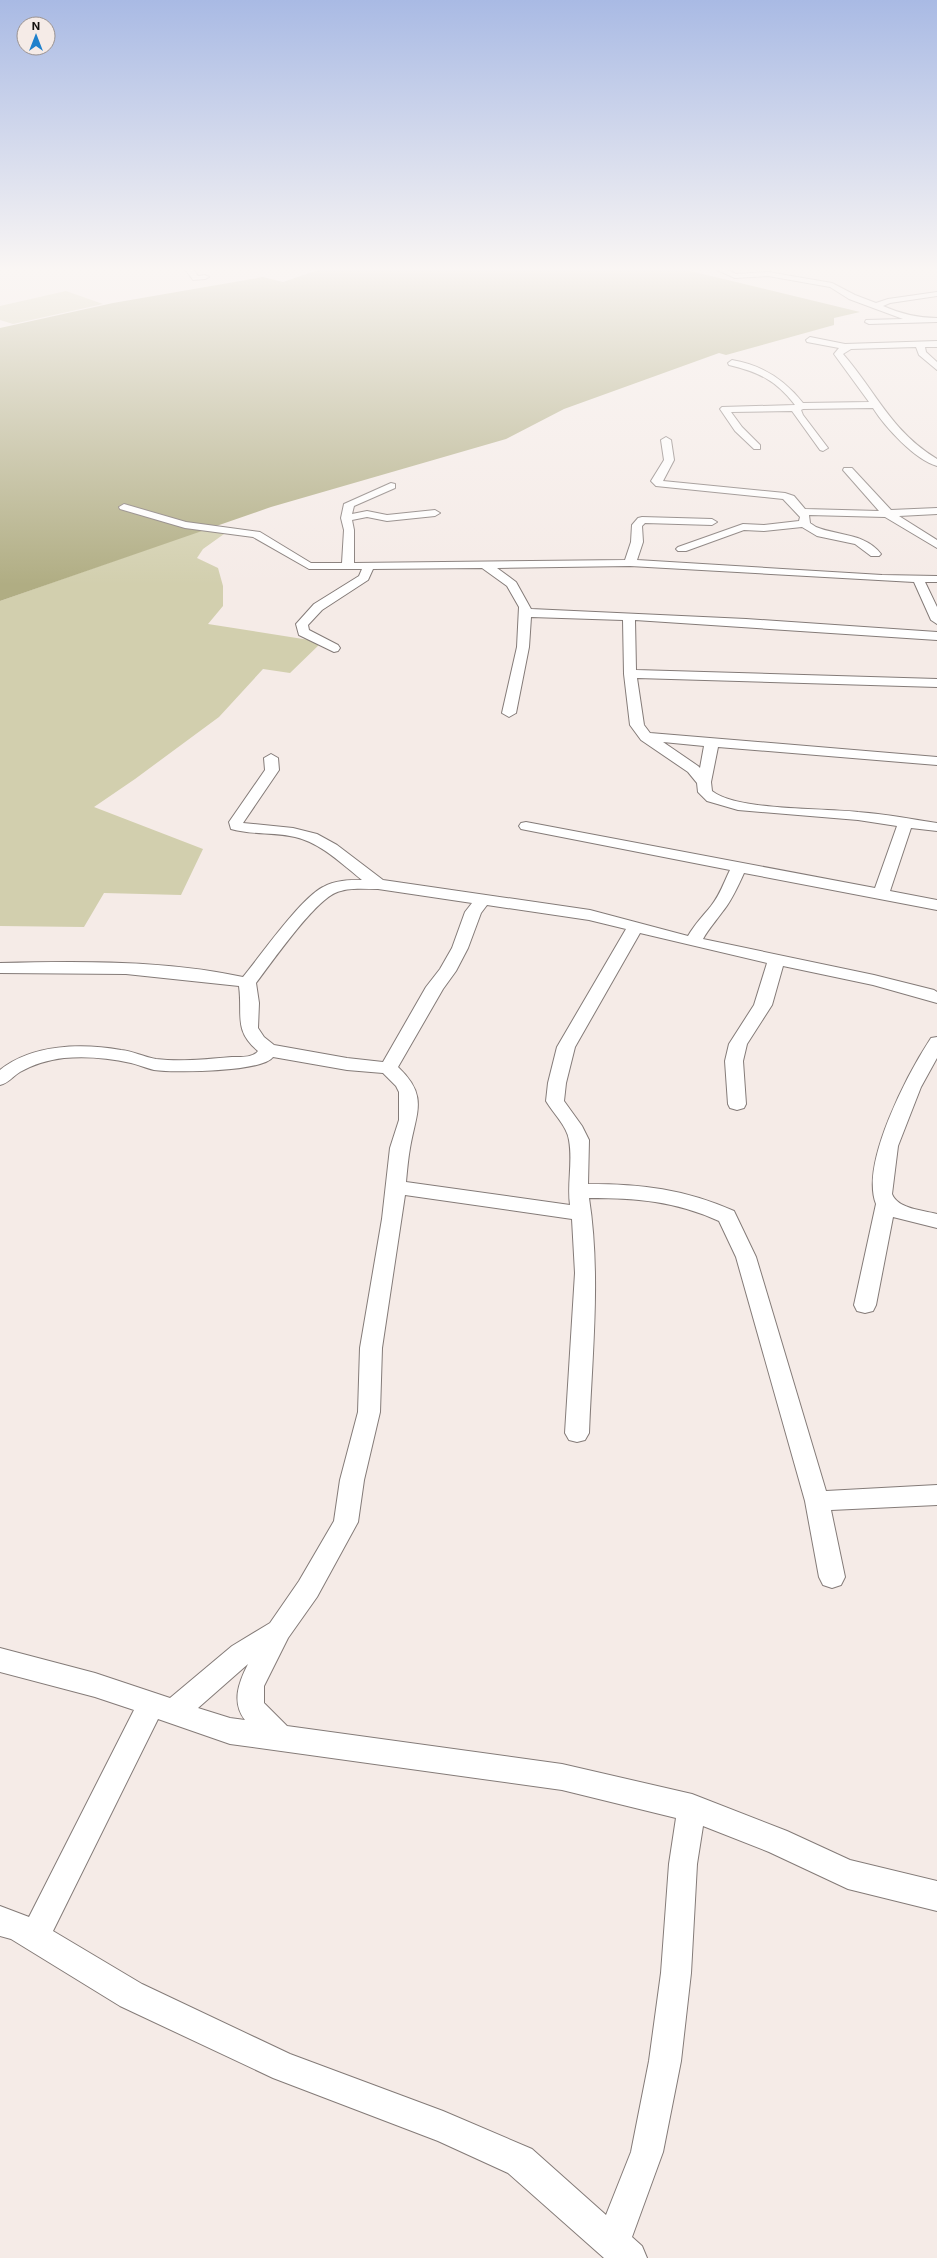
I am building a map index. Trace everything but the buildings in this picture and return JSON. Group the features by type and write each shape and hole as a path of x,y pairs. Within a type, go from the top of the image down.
{"street":[{"path":"766,374 776,380 791,392 799,407"},
{"path":"856,374 876,405 899,432 937,463"},
{"path":"757,447 738,429 725,409 876,405"},
{"path":"799,407 796,410 798,415 823,448"},
{"path":"666,440 669,460 657,477 656,481 660,484 785,496 790,498 802,512 805,517 804,524"},
{"path":"848,470 888,514 937,545"},
{"path":"349,566 347,560 350,528 346,518 346,512 349,504 391,486"},
{"path":"124,507 185,525 256,534 309,566 630,563 937,579"},
{"path":"802,512 888,514 937,511"},
{"path":"346,518 367,514 387,518 435,513"},
{"path":"630,563 637,542 637,525 642,520 712,522"},
{"path":"682,549 743,527 764,528 804,524 817,532 863,543 875,554"},
{"path":"483,564 512,584 524,603 523,648 509,713"},
{"path":"334,648 303,632 302,624 318,607 364,578 369,566"},
{"path":"918,579 937,620"},
{"path":"524,613 584,614 937,636"},
{"path":"630,617 630,674 637,725 646,737 693,769 704,782"},
{"path":"630,674 937,682"},
{"path":"646,737 937,761"},
{"path":"712,742 704,782 705,792 712,798 738,806 770,810 858,816 937,827"},
{"path":"271,758 272,770 236,822 236,826 274,832 299,833 318,839 378,884"},
{"path":"880,894 905,823"},
{"path":"526,826 937,905"},
{"path":"693,942 705,921 717,909 728,892 739,867"},
{"path":"0,1079 22,1062 45,1055 111,1054 138,1059 154,1064 241,1063 259,1060 265,1056 262,1045 249,1028 250,1003 247,982 288,930 319,897 329,890 344,885 378,884 583,914 693,942 874,980 928,994 937,998"},
{"path":"388,1068 435,987 448,971 460,948 473,912 483,900"},
{"path":"577,1433 584,1324 584,1230 583,1214 578,1191 579,1140 573,1126 555,1101 557,1083 566,1048 636,927"},
{"path":"738,1104 734,1061 738,1044 763,1005 776,960"},
{"path":"0,968 44,966 103,967 170,972 247,982"},
{"path":"865,1304 886,1204 882,1194 888,1146 912,1087 937,1042"},
{"path":"262,1045 347,1064 388,1068 404,1082 408,1092 408,1120 400,1148 371,1348 369,1412 352,1480 346,1522 308,1589 280,1630 251,1684 251,1707 263,1722 282,1739"},
{"path":"395,1188 583,1214"},
{"path":"578,1191 633,1191 697,1202 727,1216 746,1257 817,1501 832,1577"},
{"path":"886,1204 897,1211 937,1221"},
{"path":"817,1501 937,1495"},
{"path":"35,1937 162,1708 241,1654 280,1630"},
{"path":"0,1660 95,1684 230,1732 562,1777 692,1808 777,1841 848,1874 937,1896"},
{"path":"0,1921 18,1927 131,1995 277,2064 443,2127 520,2161 621,2250 647,2152 665,2061 676,1973 683,1864 692,1808"}],"shaded area":[{"path":"0,374 660,374 564,409 506,439 271,507 0,601"},
{"path":"205,529 224,534 203,549 197,558 218,568 223,586 223,606 208,624 322,642 290,673 263,669 219,717 135,779 94,807 203,849 181,895 104,893 84,927 0,926 0,601"}]}
